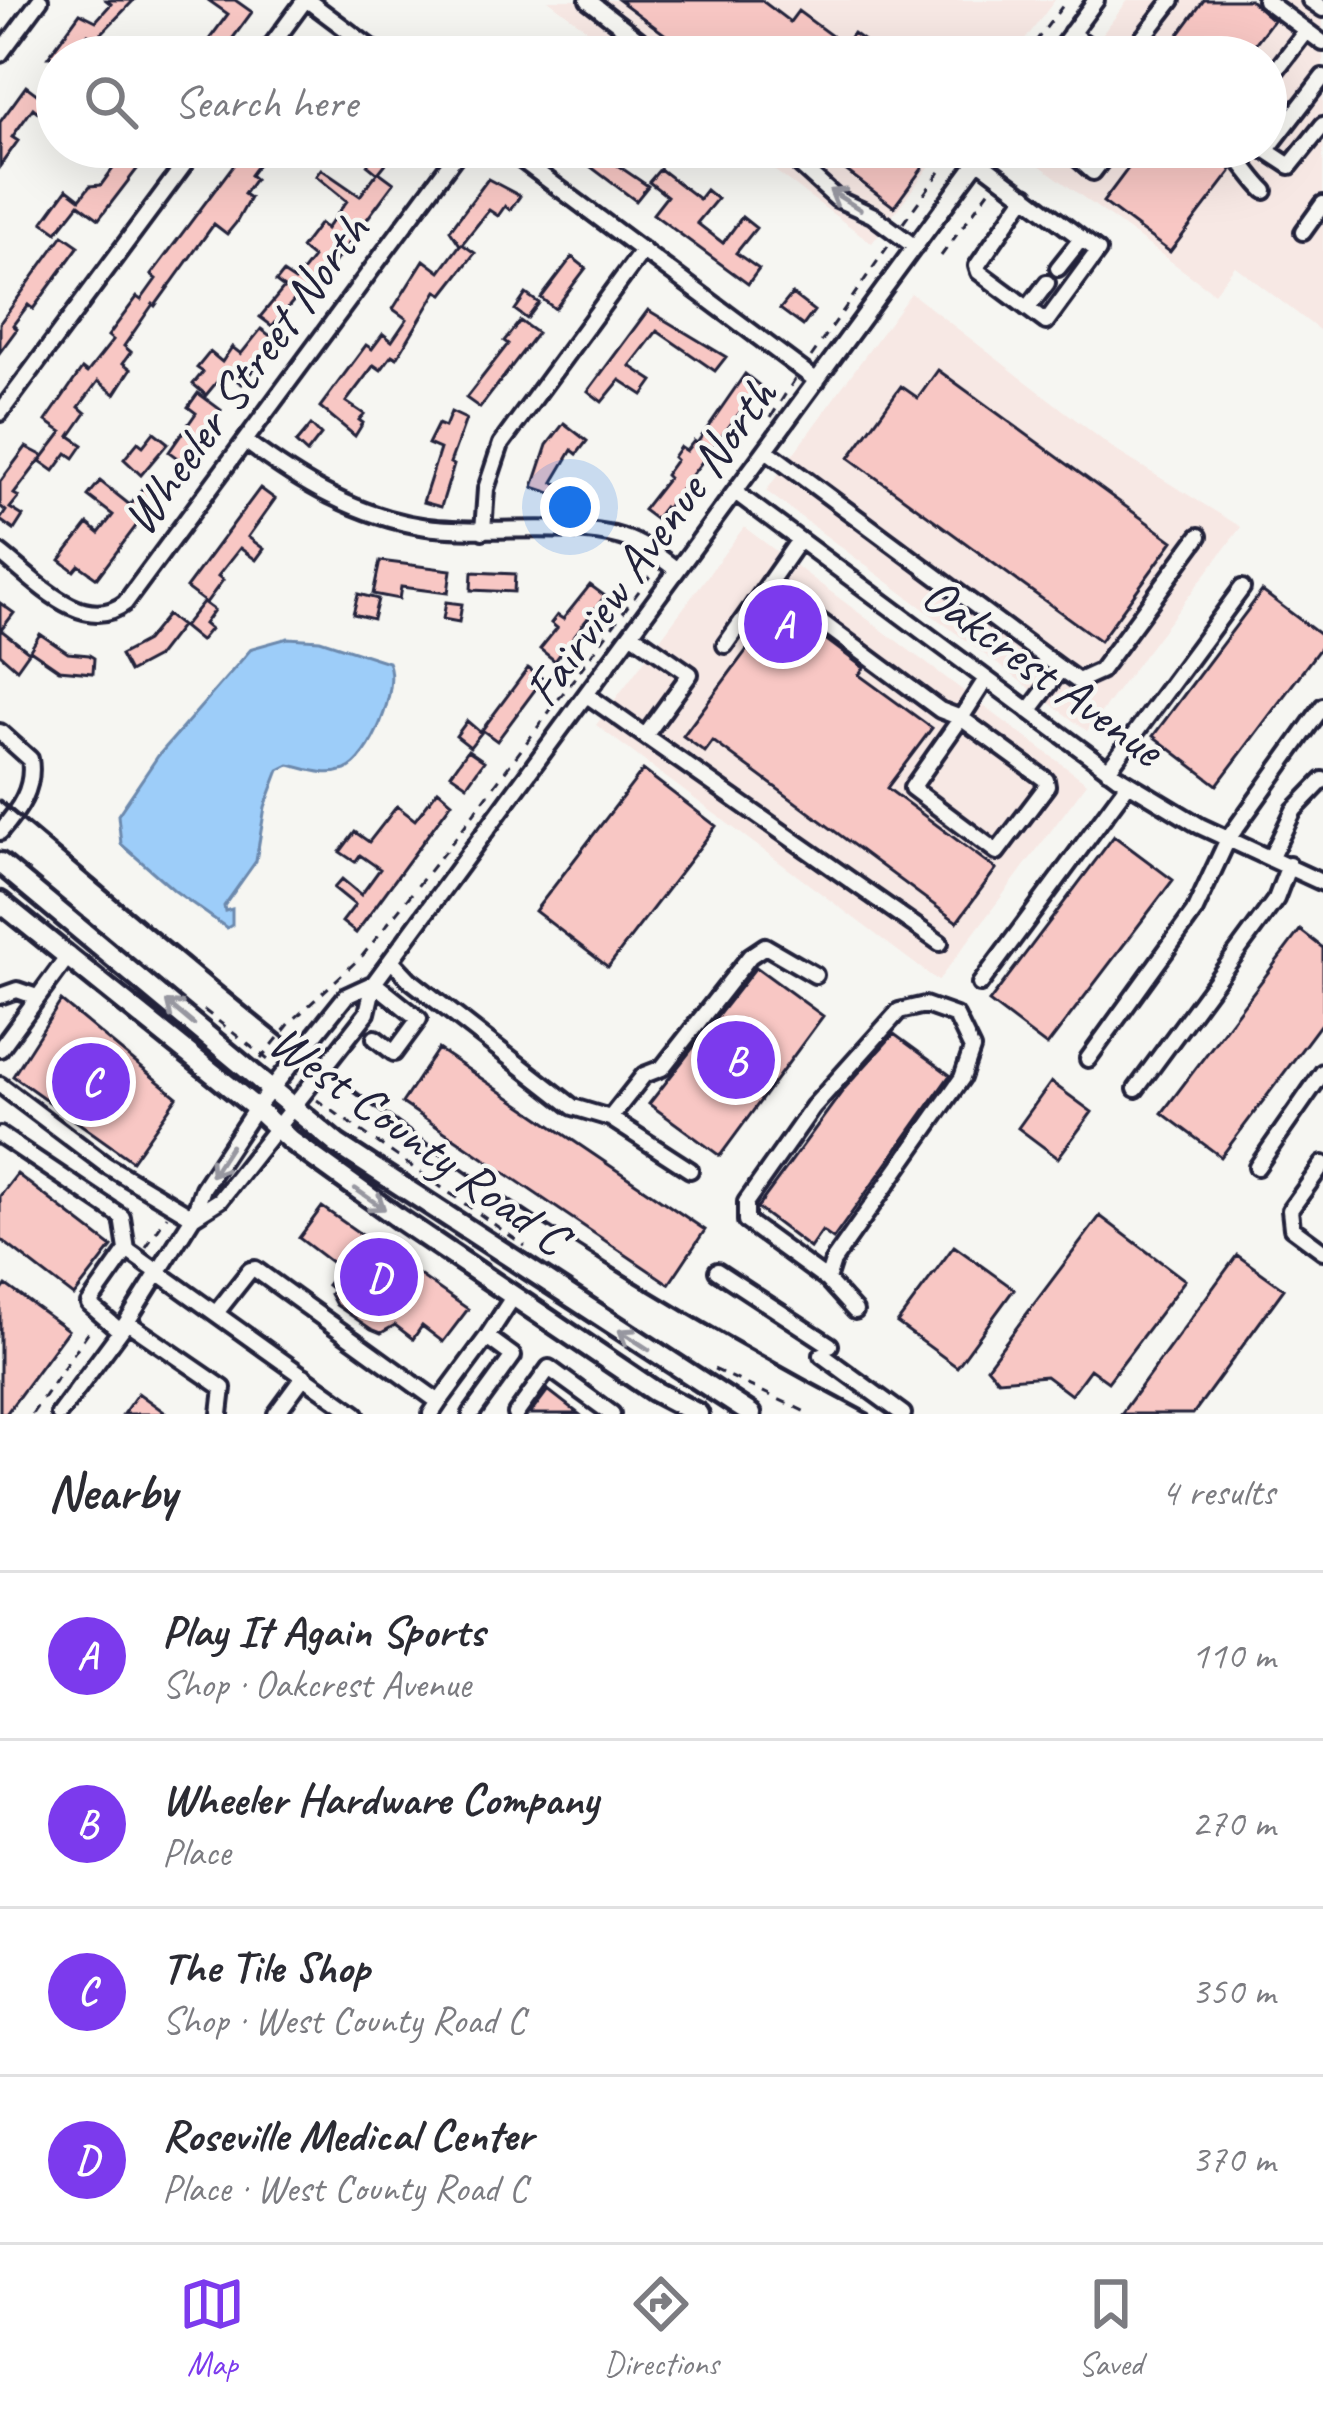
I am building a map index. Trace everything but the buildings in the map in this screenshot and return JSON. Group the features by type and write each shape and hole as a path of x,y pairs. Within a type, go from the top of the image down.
{"main road":[{"name":"West County Road C","path":"0,863 277,1080 294,1108 337,1144 728,1409 751,1414"},
{"name":"West County Road C","path":"0,902 322,1164 654,1391 698,1414"}],"street":[{"path":"0,54 40,0"},
{"path":"279,36 306,0 355,36"},
{"path":"588,0 634,36"},
{"path":"1069,36 1096,0"},
{"path":"1144,36 1172,0"},
{"path":"1265,0 1323,44"},
{"path":"1310,0 1323,9"},
{"path":"1287,56 1306,31"},
{"path":"1071,33 1075,36"},
{"path":"1287,121 1323,77"},
{"path":"1287,166 1294,165 1323,125"},
{"path":"0,413 181,168"},
{"name":"Wheeler Street North","path":"0,553 73,608 94,615 124,603 446,168"},
{"path":"532,168 817,381"},
{"path":"803,168 837,199 872,215 915,247"},
{"name":"Fairview Avenue North","path":"193,1217 220,1200 367,1012 374,983 631,633 671,566 735,492 973,168"},
{"path":"990,168 1026,195 1081,239 1098,251 1046,322 977,266 1026,195"},
{"path":"1244,168 1265,191"},
{"path":"1303,232 1323,205"},
{"path":"1058,268 1081,239"},
{"path":"483,531 486,489 501,444 643,250"},
{"path":"1028,308 1047,283"},
{"path":"244,441 308,485 369,513 430,527 604,534 639,544 671,566"},
{"path":"766,450 1078,681 1100,671 1198,536"},
{"name":"Oakcrest Avenue","path":"735,492 1129,784 1323,883"},
{"path":"725,645 799,540"},
{"path":"769,583 940,710 961,718 1046,780 1047,786 997,852 912,788 913,781 961,718 986,679"},
{"path":"1108,770 1242,588"},
{"path":"631,633 690,674 645,736"},
{"path":"1029,711 1061,669"},
{"path":"586,695 940,944"},
{"path":"1088,1059 1194,913 1228,838 1323,706"},
{"path":"0,732 31,758 33,778 16,814 0,832"},
{"path":"1271,857 1294,810 1323,780"},
{"path":"980,984 1093,826 1129,784"},
{"path":"1136,1089 1276,899 1289,865"},
{"path":"610,1118 644,1075 662,1068 750,956 765,946 815,975"},
{"path":"0,1049 69,955"},
{"path":"391,960 410,980 573,1107 610,1118 690,1170"},
{"path":"374,983 419,1018 394,1053 375,1039"},
{"name":"Fairview Avenue North","path":"59,1414 157,1274 193,1217 203,1188 256,1108 346,996 374,983"},
{"path":"0,996 17,990 37,997"},
{"path":"827,1280 833,1261 962,1078 972,1048 956,1016 925,1005 899,1011 813,1107 746,1202 746,1221 827,1280 855,1311"},
{"path":"1257,1167 1323,1072"},
{"path":"0,1085 106,1165 193,1217"},
{"path":"0,1135 122,1217 127,1250 157,1274 356,1414"},
{"path":"1320,1243 1292,1228 1290,1210 1323,1163"},
{"path":"127,1250 89,1304 223,1388 220,1414"},
{"path":"216,1313 255,1269 435,1408 513,1297"},
{"path":"717,1271 826,1350 903,1414"},
{"path":"471,1414 513,1356 487,1337"},
{"path":"516,1414 549,1368 612,1414"},
{"path":"276,1414 304,1376"}],"path":[{"path":"1039,36 1066,0"},
{"path":"770,418 943,168"},
{"path":"941,256 1000,176"},
{"path":"258,1065 290,1022 362,956 649,577 671,566"},
{"path":"191,1000 277,1080"},
{"path":"307,1091 524,1245"},
{"path":"700,1363 810,1414"}],"shaded area":[{"path":"548,0 1055,0 1028,36 596,36"},
{"path":"1128,0 1323,0 1323,333 1235,266 1214,293 1043,168 1287,168 1287,36 1101,36"},
{"path":"771,168 928,168 872,243"},
{"path":"911,293 1118,452 1241,527 1087,731 766,491"},
{"path":"744,527 1087,783 938,981 596,725"}],"water":[{"path":"288,638 320,640 388,662 387,705 355,764 330,773 289,765 279,770 265,807 256,861 224,906 225,911 232,909 232,925 227,928 121,844 118,815 158,756 252,648"}],"railway":[{"path":"0,801 263,1021 437,1151 649,1290 869,1414"}],"place":[{"name":"Play It Again Sports","path":"783,624"},
{"name":"Wheeler Hardware Company","path":"736,1060"},
{"name":"The Tile Shop","path":"91,1082"},
{"name":"Roseville Medical Center","path":"379,1277"}]}
